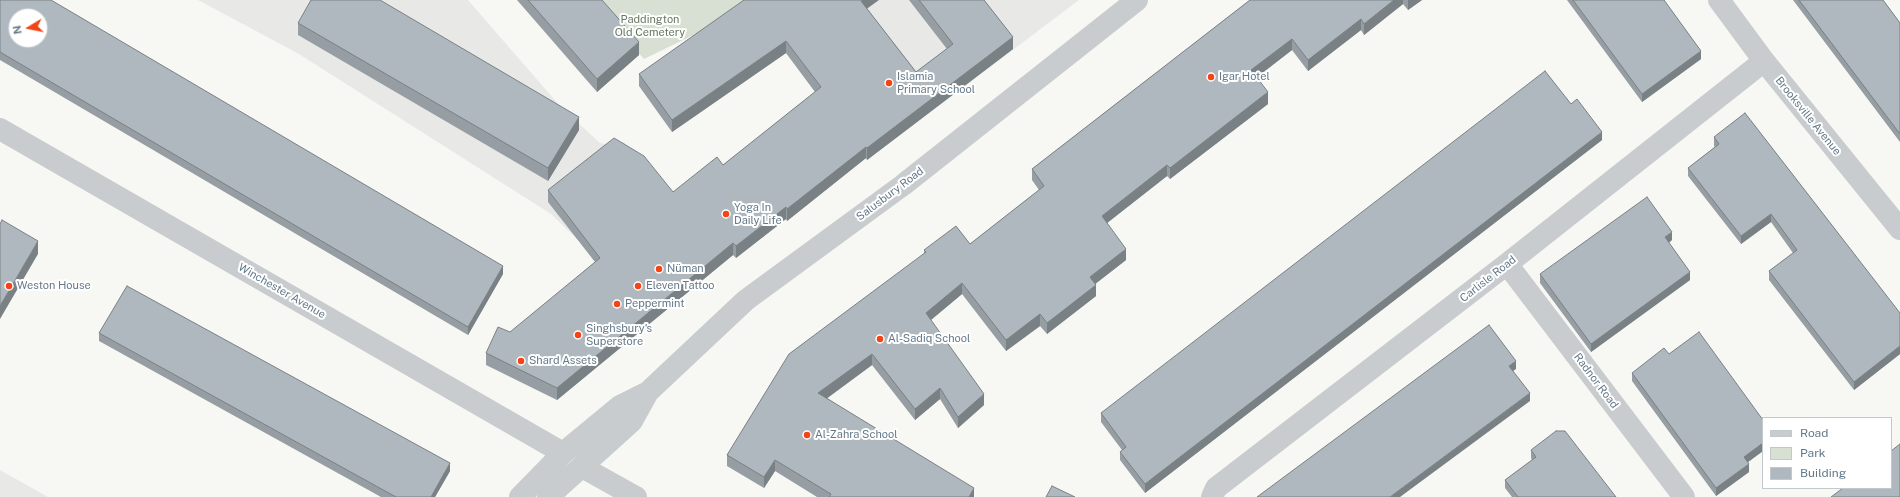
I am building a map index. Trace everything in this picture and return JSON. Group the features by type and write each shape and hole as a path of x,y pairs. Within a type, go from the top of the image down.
{"street":[{"name":"Salusbury Road","path":"520,497 563,453 620,406 648,392 746,300 904,185 1137,0"},
{"name":"Brooksville Avenue","path":"1719,0 1764,61 1900,229"},
{"name":"Carlisle Road","path":"1212,497 1216,488 1507,264 1764,61"},
{"name":"Winchester Avenue","path":"0,129 563,453"},
{"name":"Radnor Road","path":"1507,264 1684,497"},
{"name":"Salusbury Road","path":"548,497 632,421 648,392"},
{"path":"582,467 636,497"}],"shaded area":[{"path":"198,0 468,0 560,106 600,143 610,145 624,142 655,182 579,241 551,214 299,54"},
{"name":"Islamia Primary School","path":"760,0 1079,0 867,160 751,7"},
{"path":"0,470 48,497 0,497"}],"green space":[{"name":"Paddington Old Cemetery","path":"591,0 760,0 751,7 644,59"}],"building":[{"path":"0,0 51,0 503,266 468,327 0,52"},
{"path":"311,0 380,0 579,117 548,168 298,23"},
{"path":"528,0 602,0 639,42 597,79"},
{"path":"744,0 863,0 861,1 916,72 953,44 919,0 984,0 1013,37 867,148 866,147 787,209 786,207 736,246 733,243 557,388 486,353 498,327 510,332 600,258 548,190 614,138 644,156 673,192 717,157 723,165 821,87 786,41 672,120 639,74"},
{"path":"1250,0 1394,0 1364,24 1361,19 1308,60 1292,39 1251,70 1268,92 1170,168 1167,165 1102,216 1126,249 1090,277 1096,285 1047,323 1040,314 1006,340 962,283 926,313 984,394 958,417 940,388 915,409 872,354 818,393 974,488 969,497 829,497 831,494 775,460 764,477 727,455 789,354 926,252 924,250 956,226 970,244 1044,186 1032,169"},
{"path":"1573,0 1664,0 1701,51 1642,94"},
{"path":"1799,0 1883,0 1900,23 1900,134"},
{"path":"1545,71 1571,104 1577,99 1602,132 1145,484 1120,452 1126,447 1101,413"},
{"path":"1745,113 1900,313 1900,346 1854,382 1769,271 1797,250 1771,214 1741,236 1688,168 1719,144 1714,137"},
{"path":"1647,197 1672,232 1665,237 1690,272 1591,344 1540,274"},
{"name":"Weston House","path":"2,220 38,241 0,306 0,224"},
{"path":"127,286 450,463 431,497 396,497 99,333"},
{"path":"1489,325 1516,361 1509,366 1530,393 1390,497 1257,497"},
{"path":"1699,332 1762,419 1762,444 1744,457 1749,464 1716,488 1632,373 1664,348 1669,354"},
{"path":"1556,431 1565,431 1616,497 1518,497 1505,480 1536,457 1531,450"},
{"path":"1900,444 1900,497 1831,497 1842,489 1892,489 1892,450"},
{"path":"1052,486 1075,497 1046,497"}],"place":[{"name":"Igar Hotel","path":"1211,77"},
{"name":"Islamia Primary School","path":"889,83"},
{"name":"Yoga In Daily Life","path":"726,214"},
{"name":"Nüman","path":"659,269"},
{"name":"Weston House","path":"9,286"},
{"name":"Eleven Tattoo","path":"638,286"},
{"name":"Peppermint","path":"617,304"},
{"name":"Singhsbury's Superstore","path":"578,335"},
{"name":"Al-Sadiq School","path":"880,339"},
{"name":"Shard Assets","path":"521,361"},
{"name":"Al-Zahra School","path":"807,435"}]}
